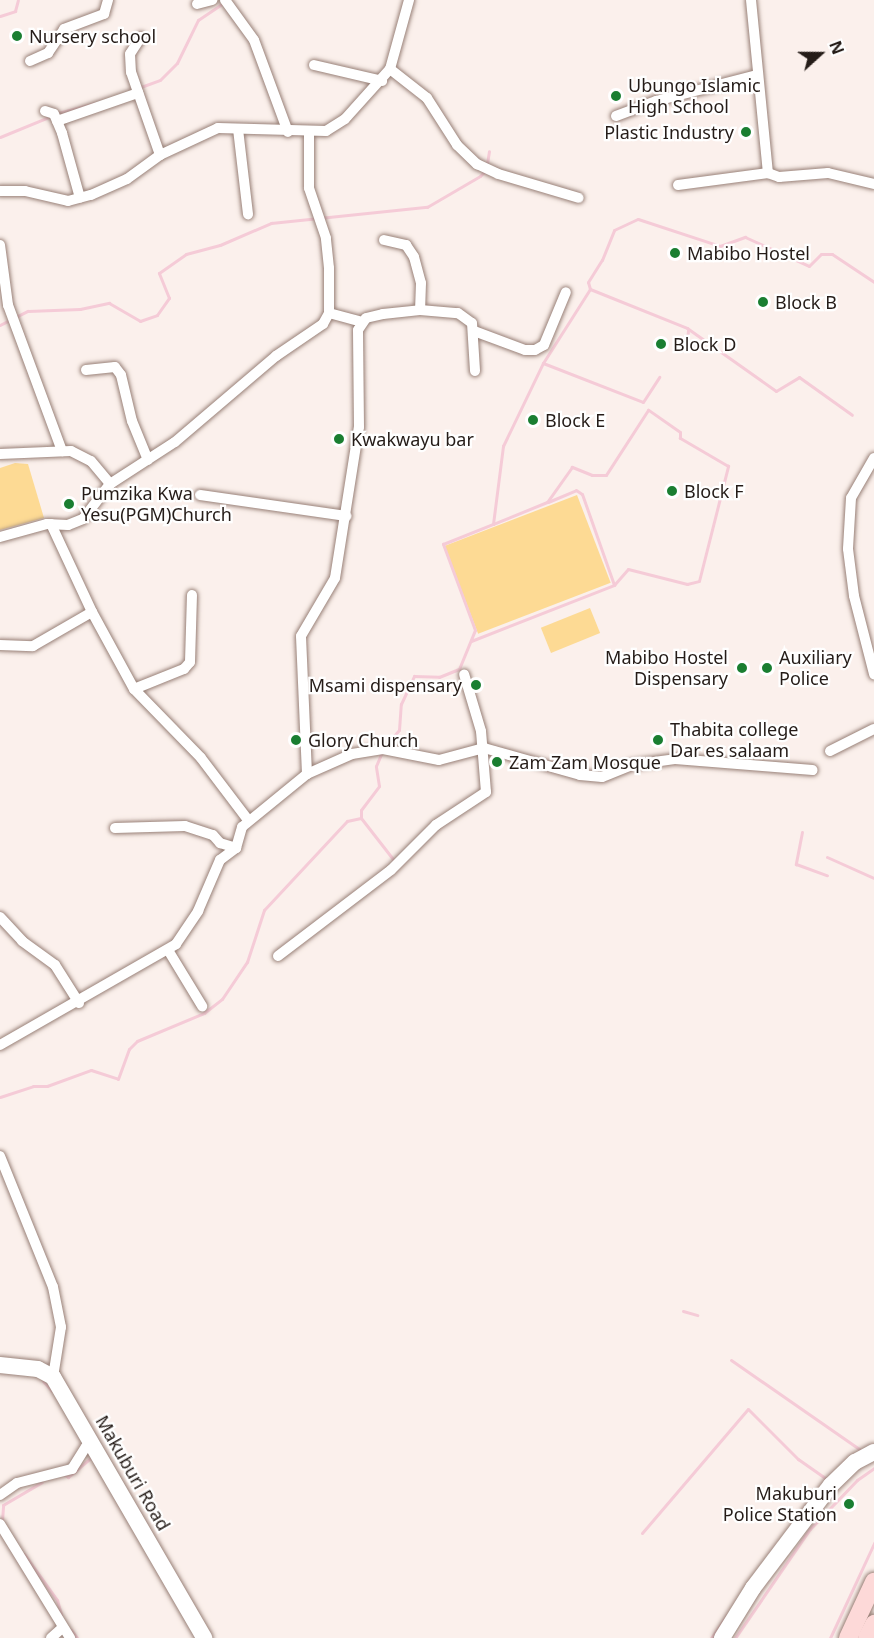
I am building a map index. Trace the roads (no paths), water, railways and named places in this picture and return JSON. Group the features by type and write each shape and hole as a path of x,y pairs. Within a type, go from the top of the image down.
{"main road":[{"path":"848,1638 874,1582"},
{"path":"867,1638 874,1624"}],"street":[{"path":"30,61 48,53 64,29 104,14 108,0"},
{"path":"197,4 212,0"},
{"path":"225,0 254,40 288,132"},
{"path":"0,191 25,191 68,201 80,198 118,184 160,155 218,128 288,132 326,131 336,126 382,81 390,69 409,0"},
{"path":"751,0 768,173"},
{"path":"141,38 130,54 138,93 160,155"},
{"path":"314,65 382,81"},
{"path":"390,69 428,98 457,145 477,164 498,174 579,198"},
{"path":"616,116 656,101 757,75"},
{"path":"57,121 138,93"},
{"path":"45,111 54,114 57,121 80,198"},
{"path":"238,129 249,214"},
{"path":"0,537 51,524 68,525 83,519 110,484 148,460 276,356 313,334 329,313 326,238 309,188 309,131"},
{"path":"678,185 768,173 779,177 828,173 874,184"},
{"path":"384,240 406,245 414,257 421,283 420,310"},
{"path":"0,245 8,305 62,451"},
{"path":"474,331 525,350 535,350 544,345 566,292"},
{"path":"329,313 362,322 383,314 420,310 464,315 474,331 475,371"},
{"path":"307,774 301,636 335,578 359,427 356,346 362,322"},
{"path":"86,370 115,367 121,375 132,421 148,460"},
{"path":"0,454 62,451 91,461 110,484"},
{"path":"874,458 851,498 848,549 854,596 874,674"},
{"path":"200,495 346,516"},
{"path":"51,524 92,612 134,689 201,758 248,820"},
{"path":"134,689 184,669 190,662 192,595"},
{"path":"0,645 33,646 92,612"},
{"path":"278,956 391,870 436,825 481,798 488,783 484,748 464,674"},
{"path":"830,751 874,729"},
{"path":"0,1045 168,950 180,939 198,911 220,860 236,848 242,827 248,820 307,774 370,749 439,760 484,748 580,775 602,777 632,765 675,759 813,771"},
{"path":"115,828 185,825 213,835 220,843 236,848"},
{"path":"0,917 22,941 55,965 79,1002"},
{"path":"168,950 202,1006"},
{"path":"0,1156 55,1296 61,1328 53,1377 38,1369 0,1365"},
{"name":"Makuburi Road","path":"53,1377 94,1443 204,1638"},
{"path":"0,1496 17,1483 72,1469 86,1448 94,1443"},
{"path":"722,1638 753,1588 831,1485 855,1462 874,1452"},
{"path":"0,1524 70,1638"},
{"path":"51,1638 62,1628"}],"waterway":[{"path":"0,16 15,11 18,0"},
{"path":"138,88 160,80 177,63 198,20 223,3"},
{"path":"58,113 95,103"},
{"path":"0,137 49,117"},
{"path":"0,325 28,311 80,309 109,303 140,321 157,315 169,298 159,273 186,254 220,245 271,223 427,207 480,176 486,170 489,151"},
{"path":"385,746 399,730 401,704 414,676 439,677 459,669 475,630 443,544 493,524 503,446 543,363 590,289 588,282 602,260 614,230 638,219 720,246 745,237 809,266 821,254 832,254 874,282"},
{"path":"590,289 687,328 776,391 799,377 852,415"},
{"path":"677,351 687,340 688,330"},
{"path":"543,363 643,402 659,377"},
{"path":"471,641 614,585 628,569 687,584 699,581 728,466 680,438 680,432 648,410 606,475 592,475 572,467 547,502 493,524"},
{"path":"548,502 576,490 582,494 614,585"},
{"path":"361,818 361,810 379,786 376,766 382,752"},
{"path":"0,1097 33,1086 47,1086 91,1070 118,1079 129,1049 137,1041 204,1013 222,999 247,962 264,910 347,821 361,818 396,863"},
{"path":"802,832 796,864 827,875"},
{"path":"827,857 874,878"},
{"path":"683,1311 697,1315"},
{"path":"731,1360 862,1451"},
{"path":"43,1381 52,1391"},
{"path":"642,1533 748,1409 798,1459 828,1480"},
{"path":"65,1475 68,1477 91,1458"},
{"path":"735,1638 810,1529 857,1480 874,1468"},
{"path":"2,1521 3,1505 42,1482"},
{"path":"830,1638 874,1543"},
{"path":"24,1554 57,1600 61,1614"},
{"path":"711,1638 727,1615"},
{"path":"71,1630 77,1638"}],"place":[{"name":"Nursery school","path":"17,36"},
{"name":"Ubungo Islamic High School","path":"616,96"},
{"name":"Plastic Industry","path":"746,132"},
{"name":"Mabibo Hostel","path":"675,253"},
{"name":"Block B","path":"763,302"},
{"name":"Block D","path":"661,344"},
{"name":"Block E","path":"533,420"},
{"name":"Kwakwayu bar","path":"339,439"},
{"name":"Block F","path":"672,491"},
{"name":"Pumzika Kwa Yesu(PGM)Church","path":"69,504"},
{"name":"Mabibo Hostel Dispensary","path":"742,668"},
{"name":"Auxiliary Police","path":"767,668"},
{"name":"Msami dispensary","path":"476,685"},
{"name":"Glory Church","path":"296,740"},
{"name":"Thabita college Dar es salaam","path":"658,740"},
{"name":"Zam Zam Mosque","path":"497,762"},
{"name":"Makuburi Police Station","path":"849,1504"}]}
